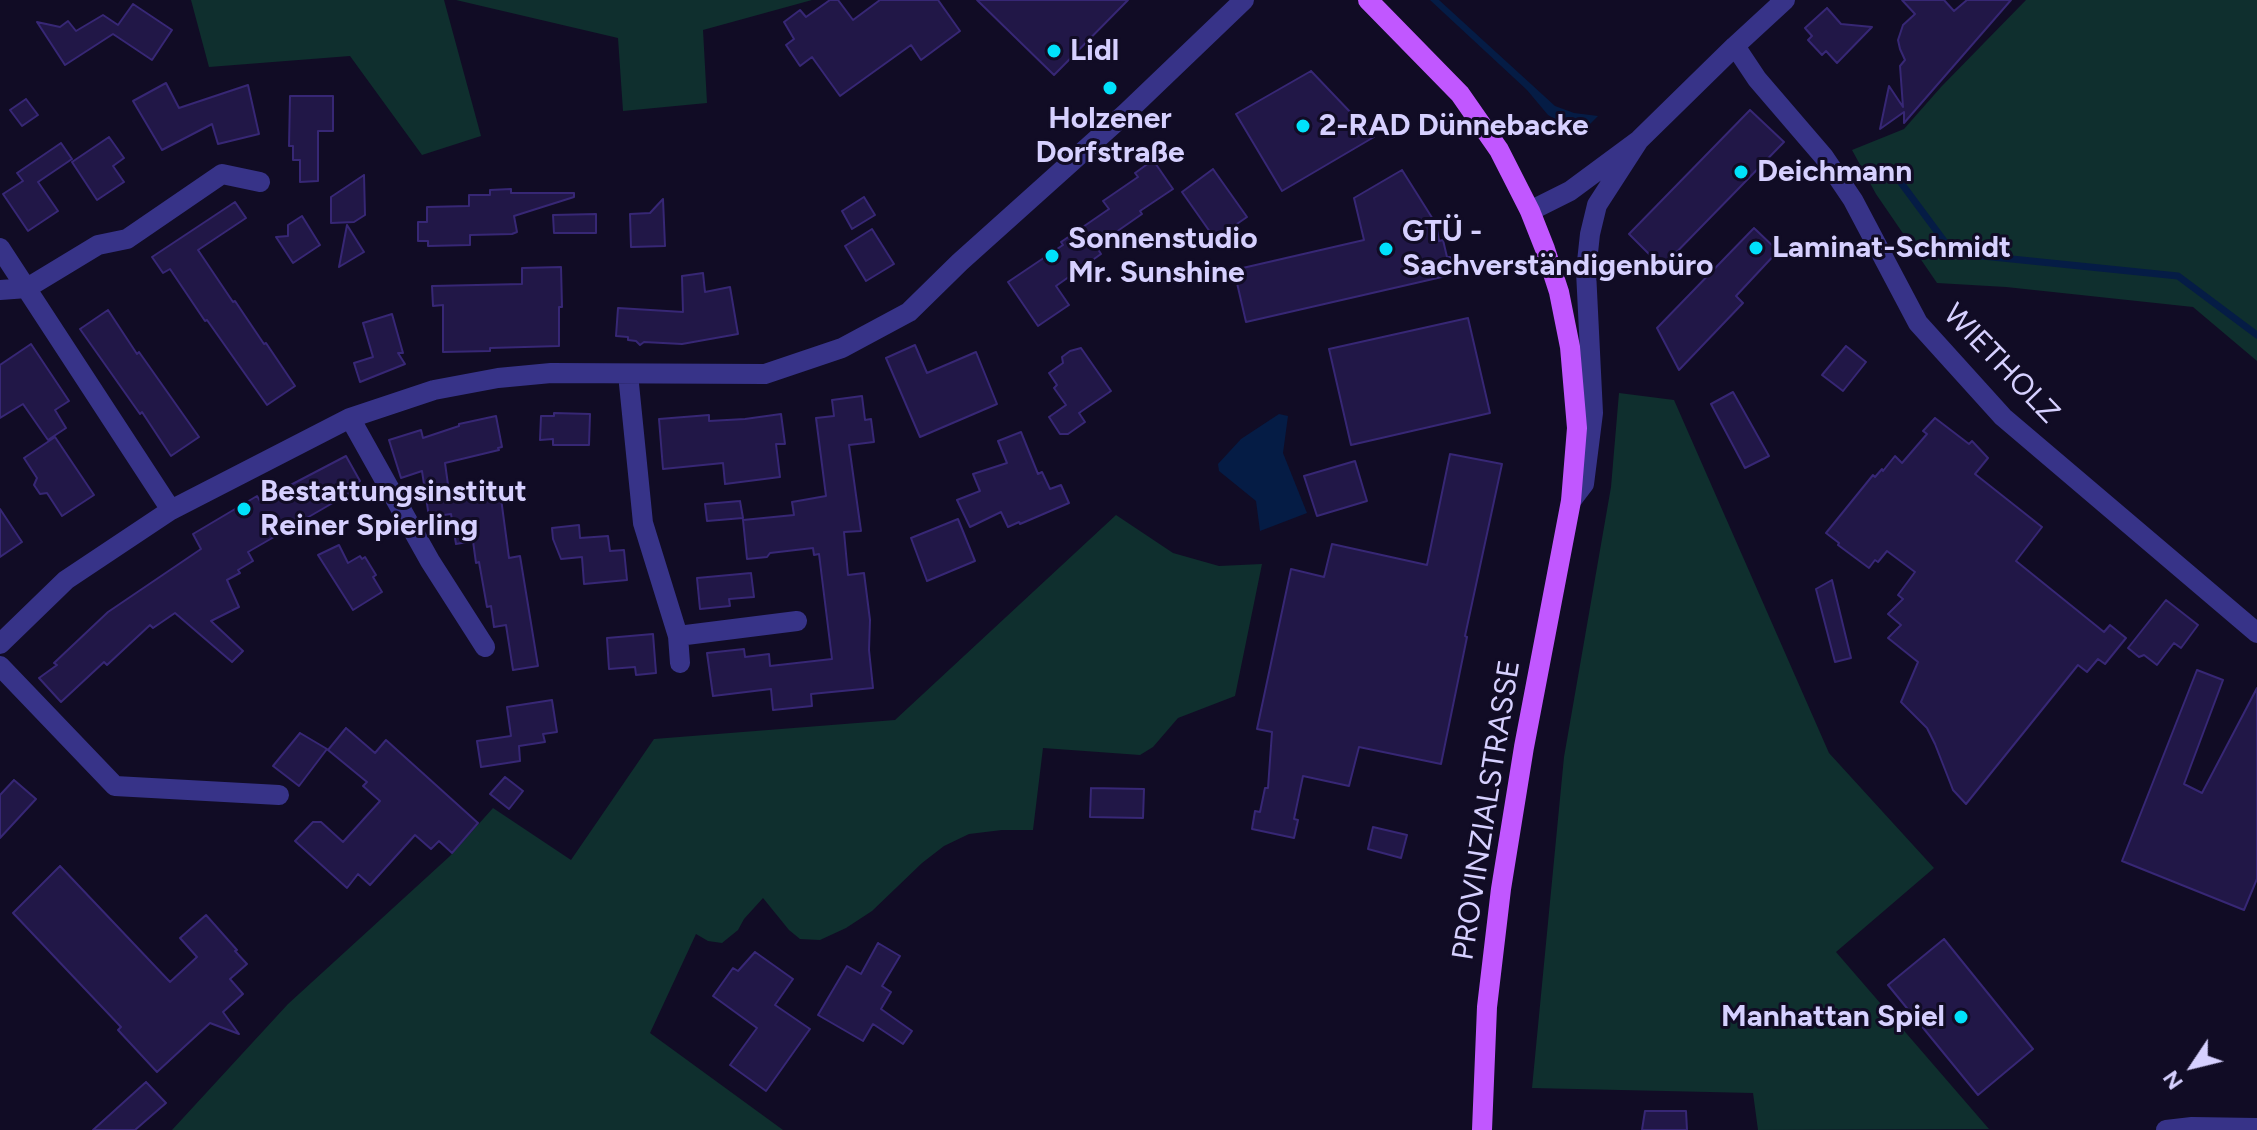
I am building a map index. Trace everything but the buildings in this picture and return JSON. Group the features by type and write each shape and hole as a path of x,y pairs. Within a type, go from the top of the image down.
{"main road":[{"name":"PROVINZIALSTRASSE","path":"1368,0 1460,94 1499,150 1530,211 1545,249 1559,292 1570,347 1577,428 1571,501 1524,747 1501,889 1487,1007 1482,1130"}],"street":[{"path":"0,644 66,580 171,510 350,418 434,390 498,378 551,373 765,374 842,348 909,312 1244,0"},
{"path":"1530,211 1570,191 1639,140 1785,0"},
{"name":"WIETHOLZ","path":"1735,46 1757,79 1824,157 1853,200 1918,323 2003,417 2257,633"},
{"name":"PROVINZIALSTRASSE","path":"1571,501 1584,484 1593,413 1586,271 1590,234 1597,205 1639,140"},
{"path":"0,290 27,288 98,245 127,239 222,174 260,182"},
{"path":"0,248 171,510"},
{"path":"628,374 643,523 678,636 680,663"},
{"path":"350,418 430,561 485,647"},
{"path":"678,636 797,621"},
{"path":"0,666 115,786 279,795"},
{"path":"2166,1130 2192,1127 2257,1128"}],"green space":[{"path":"191,0 444,0 481,136 422,155 350,56 209,67"},
{"path":"456,0 812,0 703,30 707,103 623,111 618,38"},
{"path":"2026,0 2257,0 2257,361 2193,307 2006,287 1937,283 1876,194 1852,150 1904,129"},
{"path":"1619,393 1674,400 1829,753 1934,868 1836,952 1989,1129 1758,1130 1753,1093 1532,1088 1564,757 1611,487"},
{"path":"1116,515 1173,553 1219,566 1262,564 1235,696 1178,718 1153,747 1140,755 1043,748 1033,830 969,834 944,846 872,911 820,940 800,939 763,898 738,930 722,943 708,941 696,934 650,1033 783,1130 172,1130 288,1004 450,856 493,808 571,860 654,739 895,720"}],"water":[{"path":"1430,0 1439,0 1555,106 1574,113 1598,116 1589,125 1569,127 1548,115 1527,90"},
{"path":"1279,414 1288,416 1283,453 1307,513 1260,531 1256,501 1219,471 1218,464 1241,439"}],"waterway":[{"path":"1893,172 1953,253 2178,276 2257,335"}],"place":[{"name":"Lidl","path":"1054,51"},
{"name":"Holzener Dorfstraße","path":"1110,88"},
{"name":"2-RAD Dünnebacke","path":"1303,126"},
{"name":"Deichmann","path":"1741,172"},
{"name":"Laminat-Schmidt","path":"1756,248"},
{"name":"GTÜ - Sachverständigenbüro","path":"1386,249"},
{"name":"Sonnenstudio Mr. Sunshine","path":"1052,256"},
{"name":"Bestattungsinstitut Reiner Spierling","path":"244,509"},
{"name":"Manhattan Spiel","path":"1961,1017"}]}
